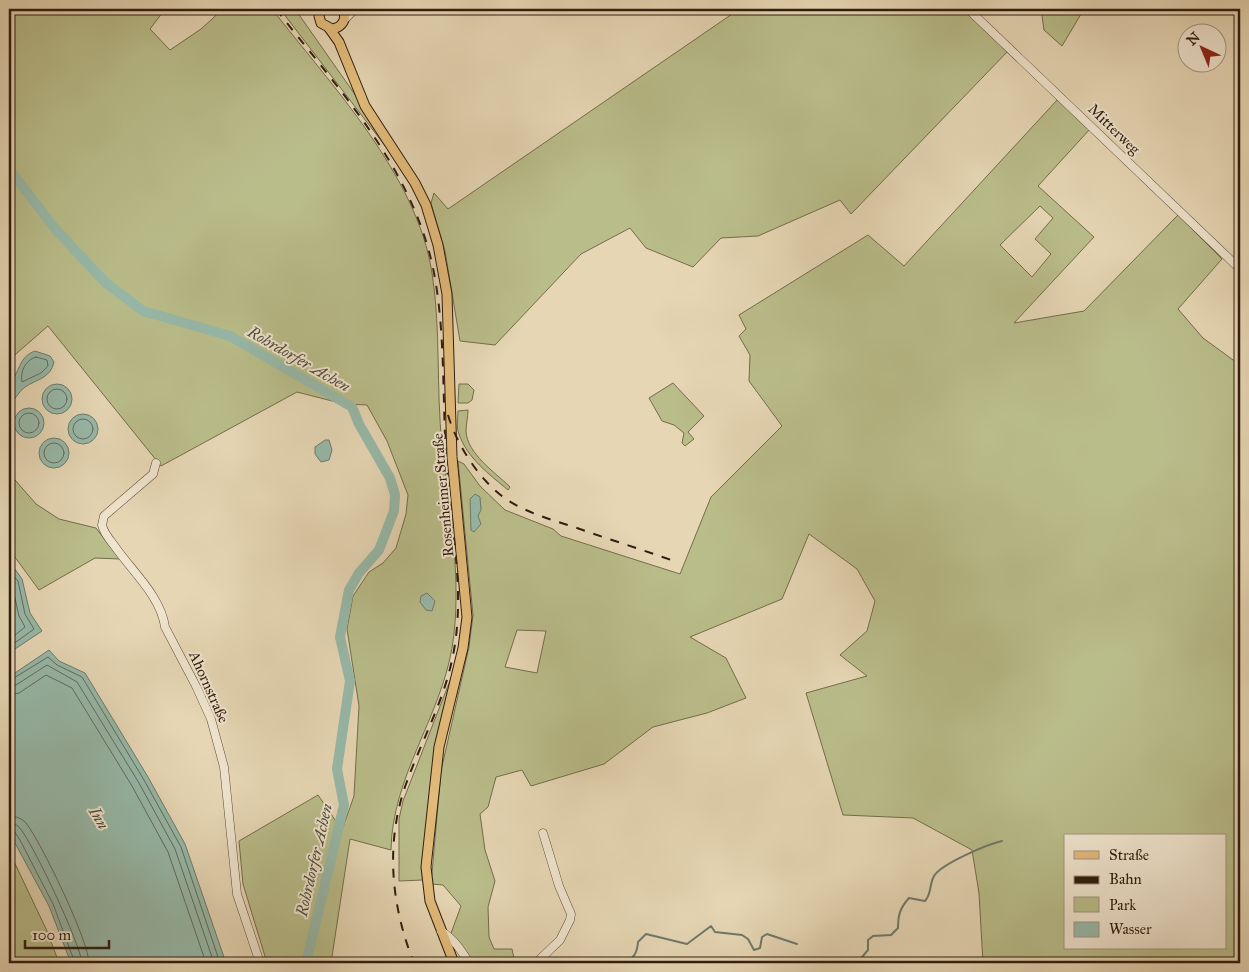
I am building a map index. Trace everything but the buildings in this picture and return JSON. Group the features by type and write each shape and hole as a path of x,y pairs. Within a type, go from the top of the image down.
{"main road":[{"name":"Rosenheimer Straße","path":"339,42 343,9"},
{"name":"Rosenheimer Straße","path":"319,10 321,23 329,28 339,42 365,106 415,183 426,205 438,244 447,294 452,457 467,617 463,648 439,747 428,841 426,883 441,931 454,963"},
{"path":"329,28 342,22"}],"street":[{"path":"342,22 355,9"},
{"name":"Mitterweg","path":"968,9 1240,269"},
{"name":"Ahornstraße","path":"156,463 153,474 104,516 102,525 114,545 153,596 163,615 165,627 198,688 211,719 224,767 237,894 260,963"},
{"path":"536,963 560,940 571,914 559,886 544,833"},
{"path":"441,931 450,936 469,963"}],"green space":[{"path":"9,9 165,9 150,29 170,50 201,29 223,9 272,9 345,100 390,166 409,201 423,237 435,294 440,424 456,572 455,623 452,648 438,699 399,797 393,823 391,850 350,839 331,963 267,963 243,884 239,841 318,795 342,830 354,796 359,706 347,629 353,596 369,572 383,563 396,548 406,514 408,495 387,441 367,405 344,404 297,392 161,466 48,326 9,360"},
{"path":"280,9 295,9 356,96 386,147"},
{"path":"733,9 939,9 942,11 944,9 964,9 1008,51 851,214 840,200 758,236 721,238 693,267 646,248 630,228 581,254 495,345 460,341 445,251 431,203 434,193 448,209 735,12"},
{"path":"1041,9 1084,9 1062,46 1044,30"},
{"path":"1059,98 1090,129 1038,186 1094,237 1014,323 1084,311 1178,215 1222,259 1178,309 1203,338 1240,365 1240,963 983,963 979,893 972,850 913,818 843,815 806,693 867,676 840,655 867,631 875,601 857,569 809,534 782,599 690,637 726,658 746,698 707,713 653,727 604,764 531,786 522,770 496,777 488,807 480,814 485,850 495,881 488,907 489,937 494,949 512,949 515,963 472,963 450,936 461,906 443,885 431,884 441,771 469,647 473,615 458,461 464,464 480,486 505,510 553,529 561,536 680,574 711,497 782,426 749,381 750,355 739,336 746,329 739,315 868,235 904,266","holes":["1040,206 1053,218 1035,239 1051,254 1032,277 1000,245","517,630 546,631 537,673 505,667"]},
{"path":"673,383 704,416 688,432 694,439 685,446 682,443 684,433 674,425 662,421 649,398"},
{"path":"459,384 468,384 474,390 472,400 468,403 458,403"},
{"path":"468,410 466,431 471,447 476,455 510,487 508,490 479,465 463,443 458,432 458,411"},
{"path":"9,473 36,504 59,519 96,528 120,559 95,558 39,590 9,549"},
{"path":"451,678 434,758 423,880 399,881 399,819 403,801"},
{"path":"9,851 47,931 59,963 9,963"}],"water":[{"path":"35,351 50,356 54,362 50,372 23,389 9,406 9,384 25,357"},
{"path":"57,384 63,385 71,393 71,405 63,413 57,414 51,413 43,405 42,399 43,393 51,385"},
{"path":"29,408 35,409 43,417 43,429 35,437 29,438 23,437 15,429 14,423 15,417 23,409"},
{"path":"83,414 89,415 97,423 97,435 89,443 83,444 77,443 69,435 68,429 69,423 77,415"},
{"path":"54,438 60,439 68,447 68,459 60,467 54,468 48,467 40,459 39,453 40,447 48,439"},
{"path":"325,440 329,440 332,450 329,460 321,462 315,454 315,447"},
{"path":"475,494 480,497 481,510 478,516 481,524 474,532 471,530 470,499"},
{"path":"9,561 22,579 30,613 42,631 9,653"},
{"path":"427,593 435,601 432,611 426,610 420,602 421,596"},
{"name":"Inn","path":"49,650 59,661 85,673 148,777 185,844 226,963 71,963 49,906 9,832 9,677"}],"waterway":[{"name":"Rohrdorfer Achen","path":"9,169 57,231 106,283 143,311 230,336 352,407 359,424 390,478 395,495 394,511 379,550 359,573 349,590 340,637 350,681 337,769 344,805 306,963"},
{"path":"857,963 868,950 868,940 873,936 891,935 898,928 900,912 909,898 925,901 929,895 932,879 938,871 965,855 1002,841"},
{"path":"625,963 634,955 638,942 646,934 687,944 711,926 715,932 742,935 748,939 754,950 760,948 762,937 767,934 797,944"}],"railway":[{"path":"276,9 348,101 392,165 410,199 424,235 438,297 442,346 445,448 457,566 458,613 456,636 448,676 406,784 399,806 395,829 393,874 396,897 400,919 414,963"},
{"path":"448,415 457,438 470,461 487,482 506,499 540,516 671,560"}]}
